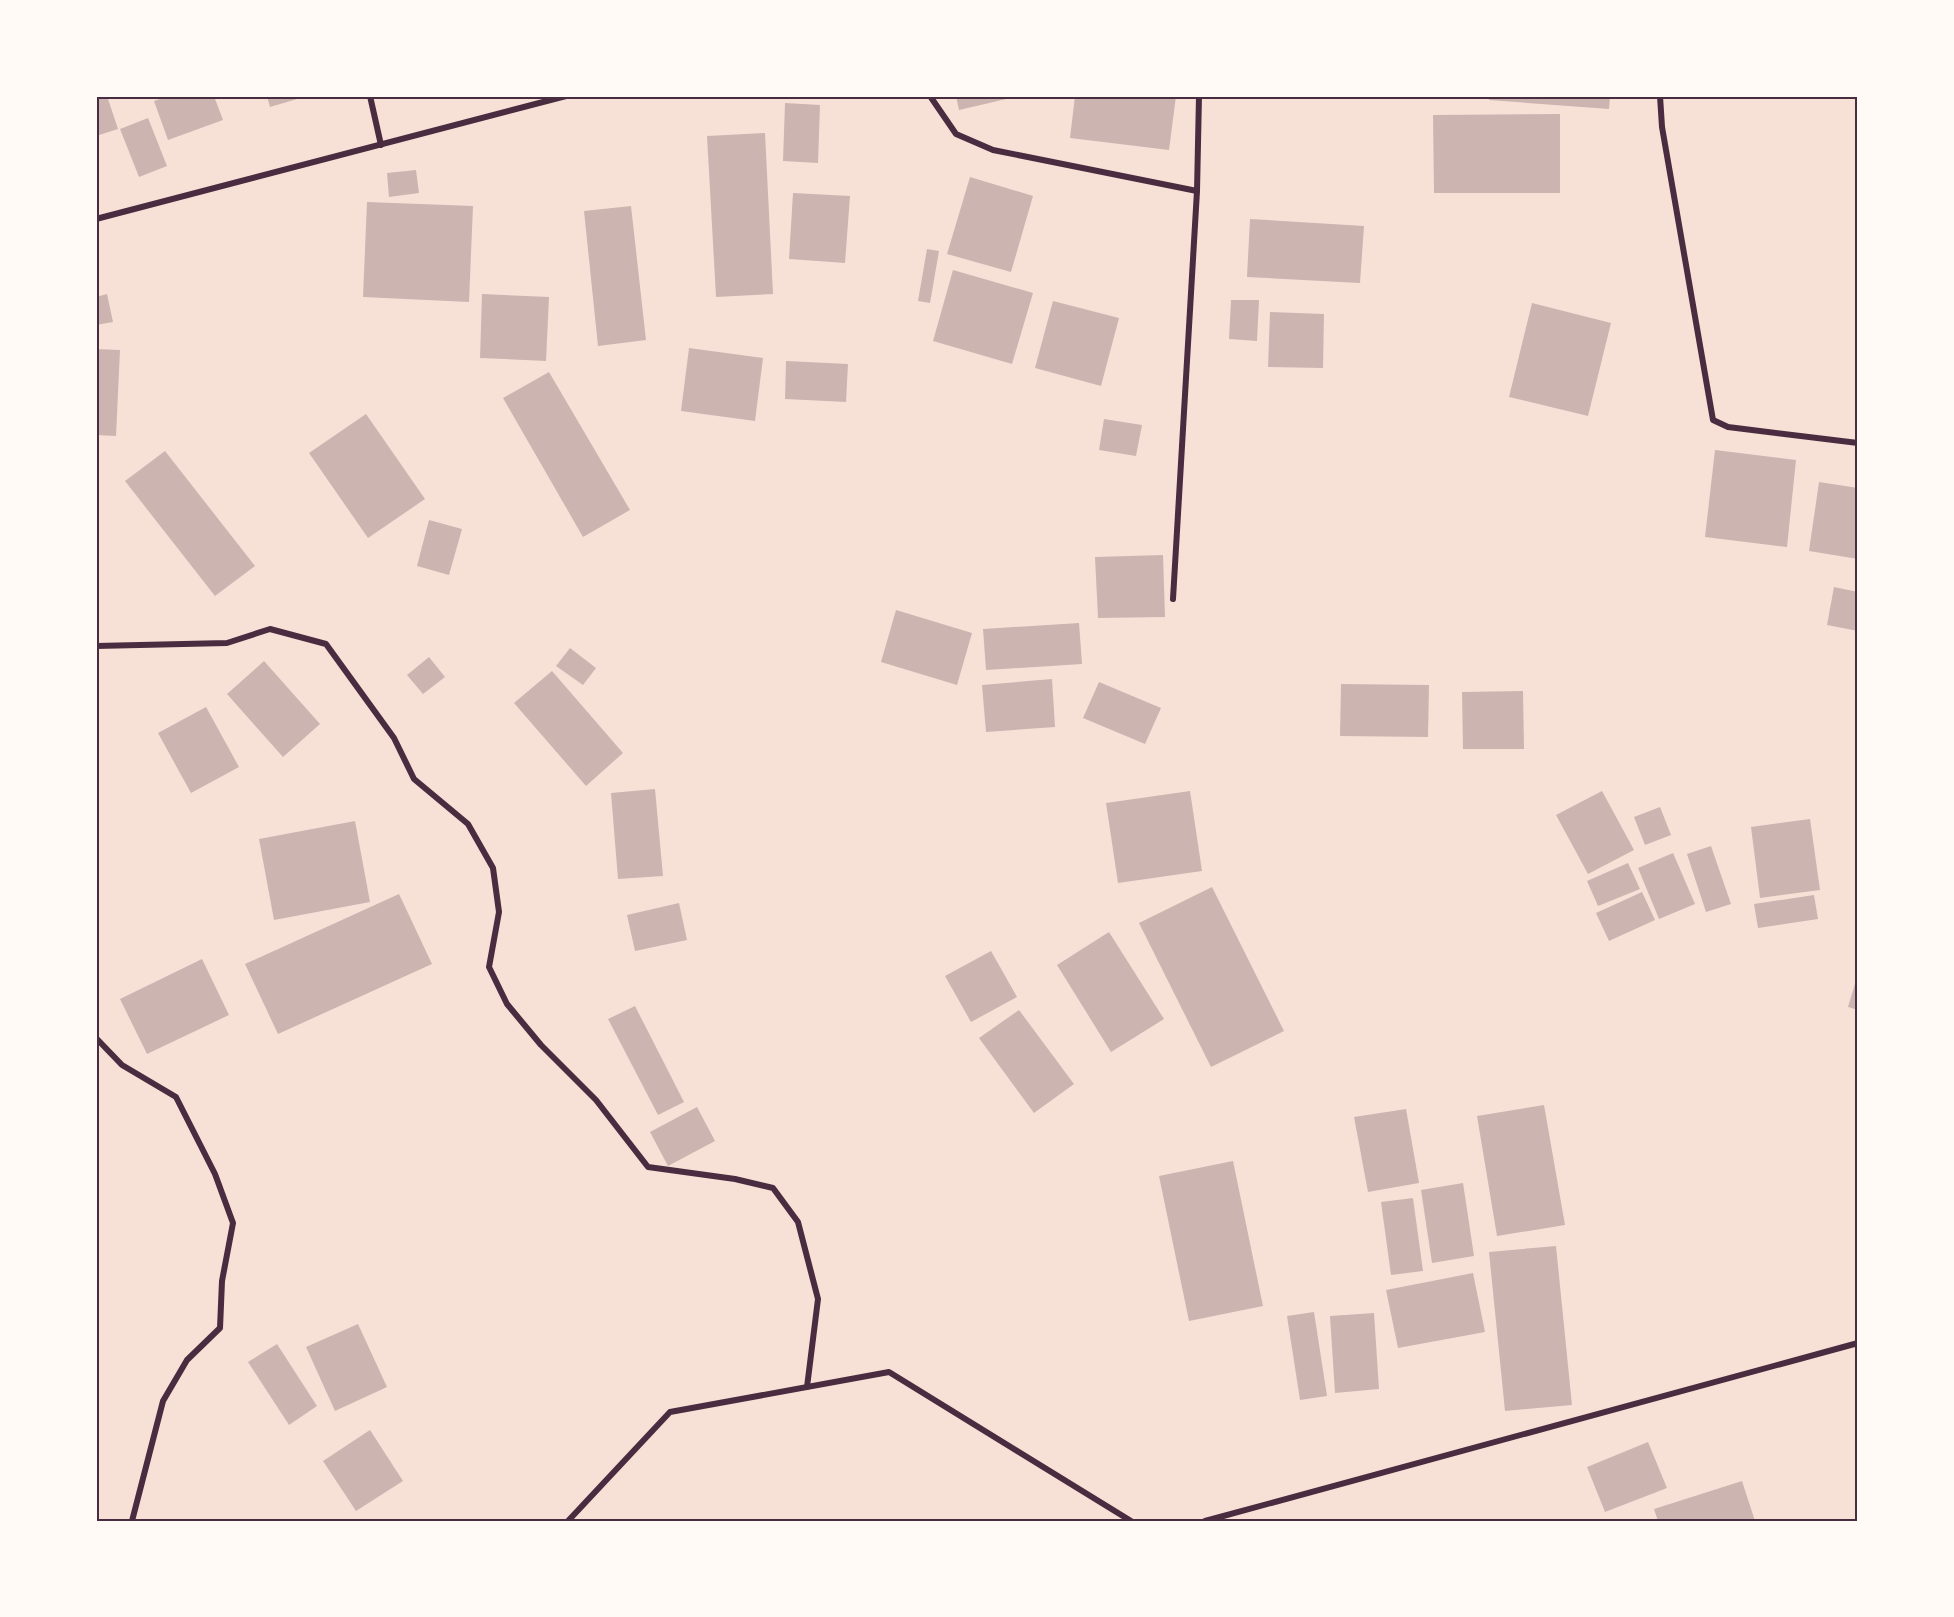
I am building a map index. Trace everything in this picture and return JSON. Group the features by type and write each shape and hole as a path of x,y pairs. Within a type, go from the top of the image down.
{"street":[{"path":"370,96 381,144"},
{"path":"96,219 566,96"},
{"path":"930,96 956,134 993,150 1197,191"},
{"path":"1173,599 1197,191 1199,96"},
{"path":"1659,96 1662,127 1713,420 1728,427 1858,443"},
{"path":"96,646 226,644 270,629 326,644 394,738 414,779 468,824 493,868 499,912 489,967 507,1004 541,1045 596,1100 648,1167 735,1179 772,1188 798,1222 818,1299 807,1387"},
{"path":"96,1038 122,1065 176,1097 214,1174 233,1223 222,1281 220,1328 187,1360 163,1401 132,1521"},
{"path":"1205,1521 1858,1343"},
{"path":"568,1521 670,1412 889,1372 1131,1521"}],"building":[{"path":"96,96 107,96 118,129 96,136"},
{"path":"168,96 214,96 223,120 168,140 154,101"},
{"path":"267,96 304,96 304,97 270,107"},
{"path":"956,96 1014,96 1015,97 959,110"},
{"path":"1075,96 1176,96 1169,150 1070,138"},
{"path":"1489,96 1610,96 1609,109 1489,100"},
{"path":"785,103 820,105 818,163 783,161"},
{"path":"1560,114 1560,193 1434,193 1433,115"},
{"path":"148,118 167,166 139,177 120,129"},
{"path":"765,133 773,294 716,297 707,136"},
{"path":"416,170 419,193 389,197 387,173"},
{"path":"970,177 1033,196 1011,272 947,254"},
{"path":"793,193 850,196 845,263 789,259"},
{"path":"367,202 473,206 469,302 363,297"},
{"path":"631,206 646,340 598,346 584,211"},
{"path":"1250,219 1364,226 1360,283 1247,277"},
{"path":"927,249 939,251 930,303 918,301"},
{"path":"953,270 1033,293 1012,364 933,341"},
{"path":"107,294 113,322 96,325 96,297"},
{"path":"482,294 549,297 546,361 480,358"},
{"path":"1231,300 1259,300 1257,341 1229,339"},
{"path":"1053,301 1119,318 1101,386 1035,368"},
{"path":"1532,303 1611,323 1588,416 1509,397"},
{"path":"1270,312 1324,314 1323,368 1268,367"},
{"path":"689,348 763,358 755,421 681,411"},
{"path":"96,349 120,350 116,436 96,435"},
{"path":"786,361 848,364 846,402 785,399"},
{"path":"549,372 630,510 583,537 503,398"},
{"path":"366,414 425,499 368,538 309,453"},
{"path":"1104,419 1142,425 1136,456 1099,450"},
{"path":"1715,450 1796,460 1787,547 1705,537"},
{"path":"165,451 255,566 215,596 125,481"},
{"path":"1819,482 1858,488 1858,559 1809,551"},
{"path":"429,520 462,529 449,575 417,566"},
{"path":"1163,555 1165,617 1098,618 1095,557"},
{"path":"1834,587 1858,592 1858,631 1827,625"},
{"path":"896,610 972,633 957,685 881,662"},
{"path":"1079,623 1082,664 986,670 983,629"},
{"path":"570,648 596,668 583,685 556,666"},
{"path":"429,657 445,677 423,694 407,675"},
{"path":"264,661 320,724 283,757 227,694"},
{"path":"552,671 623,753 586,786 514,703"},
{"path":"1052,679 1055,727 986,732 982,685"},
{"path":"1099,682 1161,708 1145,744 1083,718"},
{"path":"1341,684 1429,685 1428,737 1340,736"},
{"path":"1523,691 1524,749 1463,749 1462,692"},
{"path":"206,707 239,767 191,793 158,733"},
{"path":"655,789 663,876 618,879 611,793"},
{"path":"1190,791 1202,871 1118,883 1106,803"},
{"path":"1602,791 1634,850 1588,874 1556,815"},
{"path":"1660,807 1671,835 1645,845 1634,817"},
{"path":"1810,819 1820,890 1760,898 1751,827"},
{"path":"355,821 370,902 274,920 259,839"},
{"path":"1711,846 1731,904 1706,912 1687,854"},
{"path":"1673,853 1695,904 1659,919 1638,868"},
{"path":"1628,863 1640,889 1598,906 1587,881"},
{"path":"1212,887 1284,1031 1211,1067 1139,923"},
{"path":"1642,892 1655,920 1609,941 1596,913"},
{"path":"399,894 432,964 278,1034 245,964"},
{"path":"1814,895 1818,919 1758,928 1754,904"},
{"path":"679,903 687,940 635,951 627,915"},
{"path":"1109,932 1164,1019 1111,1052 1057,965"},
{"path":"991,951 1017,997 971,1022 945,976"},
{"path":"202,959 229,1015 147,1054 120,999"},
{"path":"1858,977 1858,1010 1848,1007"},
{"path":"635,1006 684,1102 658,1115 608,1019"},
{"path":"1019,1010 1074,1084 1034,1113 979,1038"},
{"path":"1544,1105 1565,1225 1497,1236 1477,1116"},
{"path":"697,1107 715,1141 668,1166 650,1132"},
{"path":"1406,1109 1419,1183 1368,1192 1354,1117"},
{"path":"1233,1161 1263,1306 1189,1321 1159,1176"},
{"path":"1463,1183 1474,1256 1432,1263 1421,1190"},
{"path":"1413,1198 1423,1271 1391,1275 1381,1202"},
{"path":"1556,1246 1572,1405 1505,1411 1489,1252"},
{"path":"1473,1273 1485,1332 1398,1348 1386,1290"},
{"path":"1314,1312 1327,1396 1300,1400 1287,1316"},
{"path":"1374,1313 1379,1389 1335,1393 1330,1316"},
{"path":"358,1324 387,1387 335,1411 306,1347"},
{"path":"277,1344 317,1406 289,1425 248,1362"},
{"path":"370,1430 403,1481 356,1511 323,1461"},
{"path":"1648,1442 1667,1488 1605,1512 1587,1467"},
{"path":"1742,1481 1755,1521 1658,1521 1654,1509"}]}
